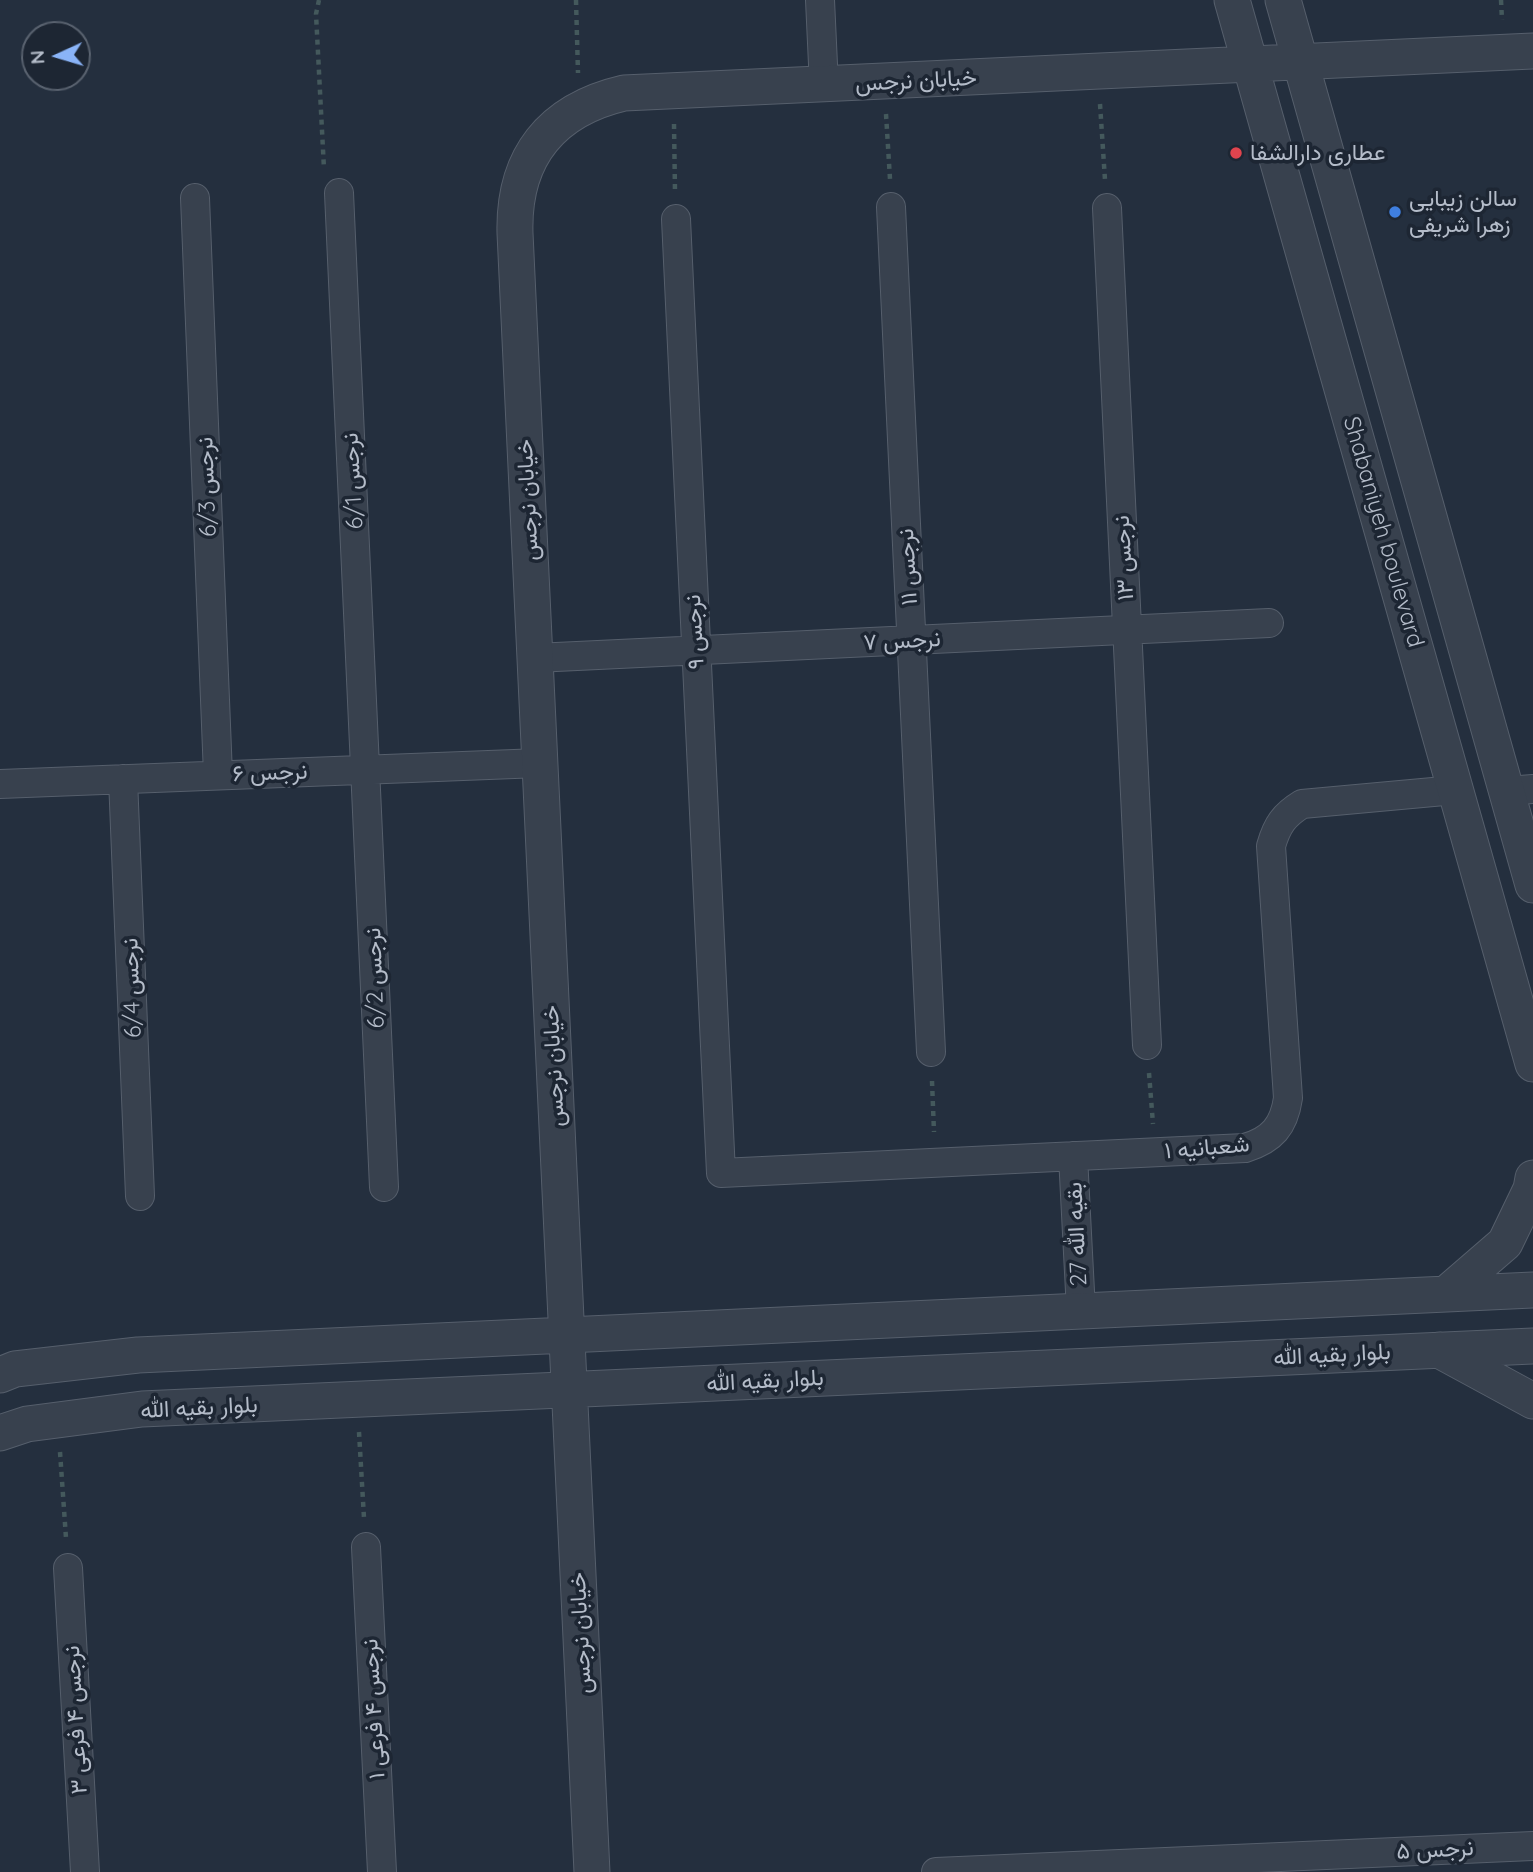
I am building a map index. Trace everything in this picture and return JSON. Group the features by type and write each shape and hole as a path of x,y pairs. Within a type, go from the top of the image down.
{"street":[{"path":"820,0 824,86"},
{"name":"Shabaniyeh boulevard","path":"1232,0 1533,1064"},
{"name":"Shabaniyeh boulevard","path":"1283,0 1520,790 1533,885"},
{"name":"خیابان نرجس","path":"592,1872 514,209 519,184 534,151 558,123 578,109 624,93 824,86 1533,51"},
{"name":"نرجس 6/1","path":"339,193 367,769"},
{"name":"نرجس 6/3","path":"195,198 218,775"},
{"name":"نرجس ۱۱","path":"891,207 931,1052"},
{"name":"نرجس ۱۳","path":"1107,208 1147,1045"},
{"name":"نرجس ۹","path":"676,219 721,1173"},
{"name":"نرجس ۷","path":"535,658 1269,623"},
{"name":"نرجس ۶","path":"0,784 540,763"},
{"name":"نرجس 6/2","path":"367,769 384,1188"},
{"name":"نرجس 6/4","path":"123,779 140,1196"},
{"name":"شعبانیه ۱","path":"721,1173 1155,1153 1245,1148 1262,1143 1277,1132 1286,1116 1288,1098 1271,846 1276,828 1287,813 1302,804 1455,790"},
{"name":"بقیه الله 27","path":"1073,1156 1081,1311"},
{"path":"1446,1294 1505,1243 1531,1189 1533,1178"},
{"path":"0,1374 15,1369 138,1355 1533,1290"},
{"name":"بلوار بقیه الله","path":"0,1433 27,1424 142,1409 1533,1346"},
{"path":"1439,1350 1533,1401"},
{"name":"نرجس ۴ فرعی ۱","path":"366,1547 382,1872"},
{"name":"نرجس ۴ فرعی ۳","path":"68,1569 85,1872"},
{"name":"نرجس ۵","path":"936,1872 1263,1865 1524,1846"}],"path":[{"path":"319,0 316,14 321,166 339,193"},
{"path":"576,0 578,109"},
{"path":"1098,72 1107,208"},
{"path":"885,82 891,207"},
{"path":"674,91 676,219"},
{"path":"1147,1045 1155,1153"},
{"path":"931,1052 936,1163"},
{"path":"357,1400 366,1547"},
{"path":"57,1420 68,1569"}],"place":[{"name":"عطاری دارالشفا","path":"1236,153"},
{"name":"سالن زیبایی زهرا شریفی","path":"1395,212"}]}
